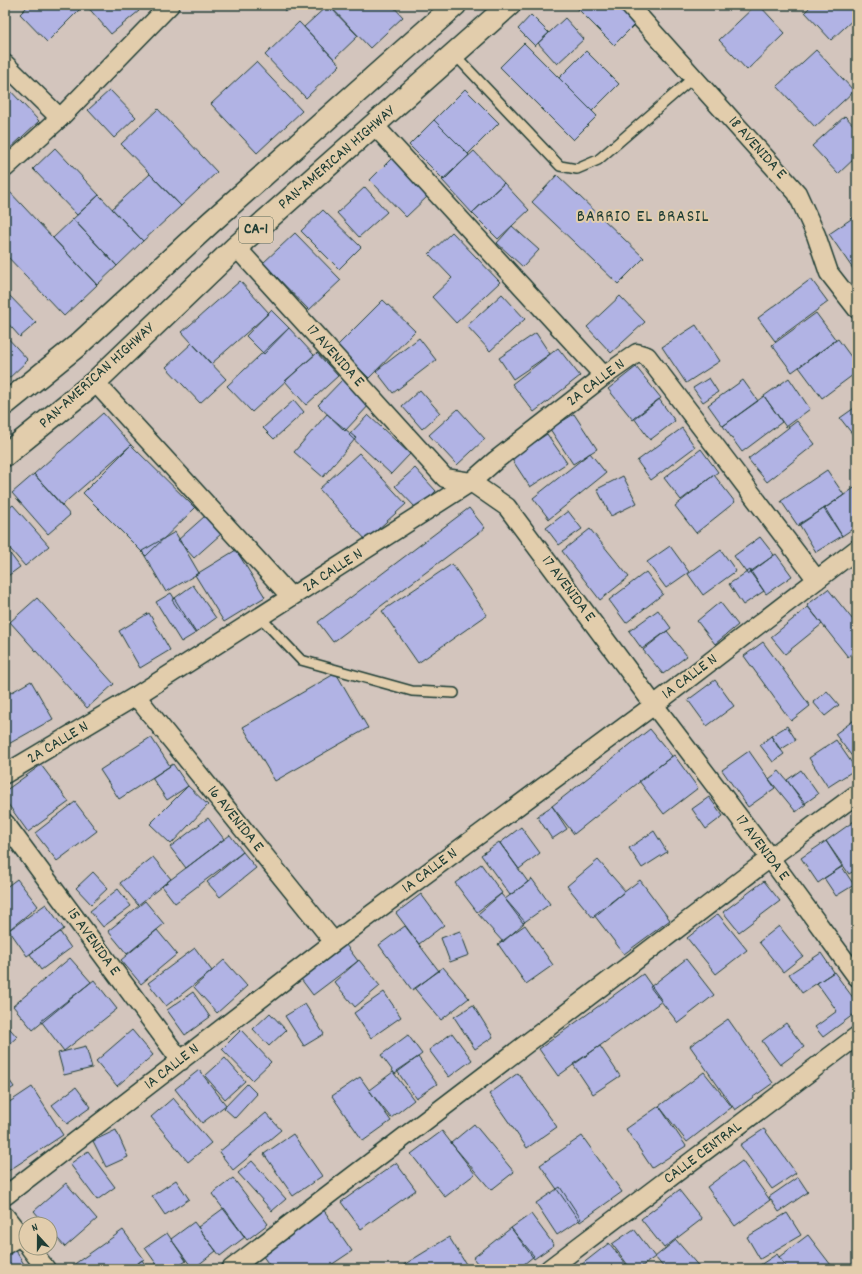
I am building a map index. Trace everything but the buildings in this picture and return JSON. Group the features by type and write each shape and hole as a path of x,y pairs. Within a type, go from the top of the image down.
{"highway":[{"name":"CA-1","path":"5,404 78,345 210,223 455,5"},
{"name":"PAN-AMERICAN HIGHWAY","path":"5,456 95,382 236,247 508,5"}],"street":[{"path":"5,168 60,118 170,5"},
{"name":"18 AVENIDA E","path":"629,5 797,193 816,235 829,273 857,309"},
{"path":"5,64 60,118"},
{"path":"374,125 604,376"},
{"name":"17 AVENIDA E","path":"236,247 445,478 471,482 507,507 770,858 857,977"},
{"name":"2A CALLE N","path":"5,774 136,696 292,598 471,482 496,460 604,376 637,353 647,356 817,580"},
{"path":"95,382 292,598"},
{"name":"1A CALLE N","path":"5,1196 334,942 654,705 857,549"},
{"name":"16 AVENIDA E","path":"136,696 334,942"},
{"path":"231,1269 770,858 857,794"},
{"name":"15 AVENIDA E","path":"5,823 181,1061"},
{"name":"CALLE CENTRAL","path":"549,1269 857,1036"},
{"path":"5,1216 18,1233"},
{"path":"5,1245 18,1243"},
{"path":"36,1256 46,1269"}],"lane":[{"path":"454,54 560,166 577,169 598,160 694,77"},
{"path":"260,617 301,660 412,691 454,693"}],"district":[{"name":"BARRIO EL BRASIL","path":"643,218"}]}
